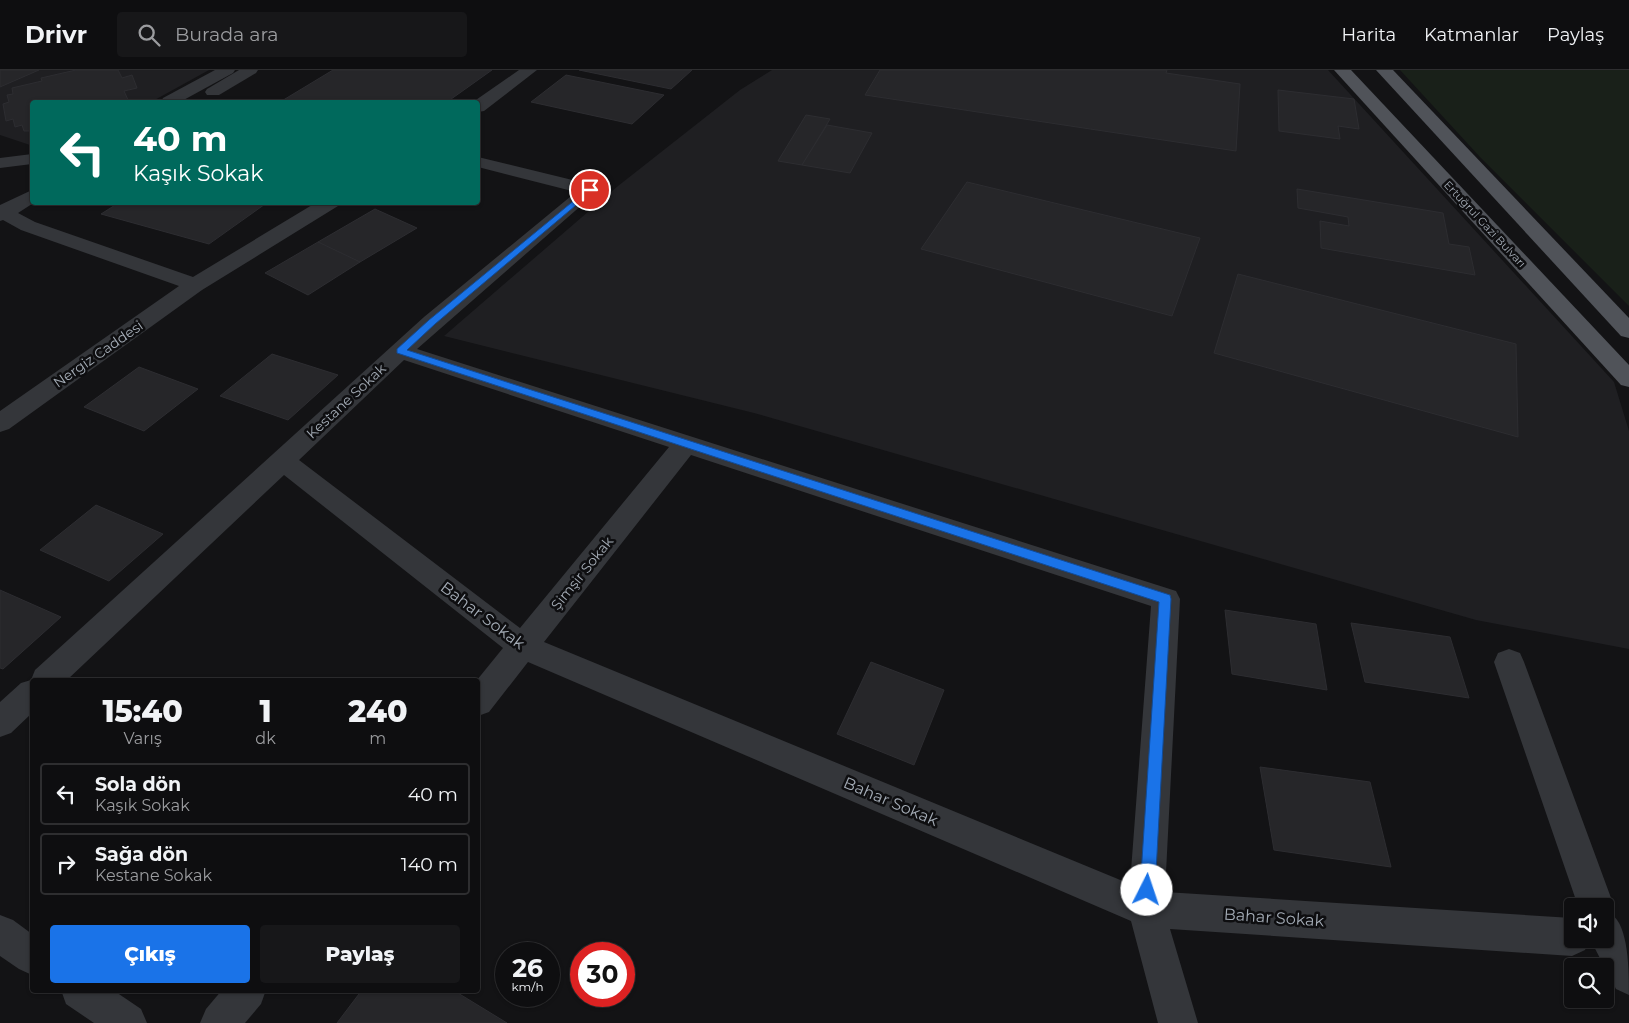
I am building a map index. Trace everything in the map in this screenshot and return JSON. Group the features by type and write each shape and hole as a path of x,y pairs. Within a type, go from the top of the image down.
{"main road":[{"name":"Ertuğrul Gazi Bulvarı","path":"1342,70 1629,379"},
{"path":"1384,70 1629,332"}],"street":[{"path":"173,100 227,70"},
{"path":"198,100 250,70"},
{"path":"480,106 529,70"},
{"path":"0,163 30,159"},
{"name":"Kestane Sokak","path":"48,678 432,322 590,190 480,162"},
{"path":"1,205 30,181"},
{"path":"1,205 30,196"},
{"path":"1,205 28,226 195,285 326,205"},
{"name":"Nergiz Caddesi","path":"0,423 195,285"},
{"path":"400,351 1166,599 1146,909 1178,1023"},
{"name":"Şimşir Sokak","path":"480,699 686,444"},
{"name":"Bahar Sokak","path":"282,460 522,646 1146,909 1564,936"},
{"path":"1509,662 1591,898"},
{"path":"0,723 30,695"},
{"path":"0,933 30,955"},
{"path":"1613,948 1629,976"},
{"path":"84,993 127,1023"},
{"path":"220,1023 244,993"}],"shaded area":[{"path":"0,70 209,70 155,100 30,100 30,145 0,135"},
{"path":"772,70 1328,70 1614,382 1629,431 1629,649 1476,620 754,413 444,336 618,186 740,90"},
{"path":"1400,70 1629,70 1629,306 1480,157"}],"building":[{"path":"0,70 39,70 0,87"},
{"path":"76,70 118,70 122,78 132,75 137,88 124,91 128,100 30,100 30,131 24,131 22,125 15,127 13,119 6,121 3,104 9,102 7,95 13,94 12,88 42,81 41,78"},
{"path":"333,70 492,70 450,100 283,100"},
{"path":"579,70 692,70 671,89"},
{"path":"880,70 1167,70 1166,73 1240,84 1236,151 865,95"},
{"path":"566,75 664,95 632,124 531,102"},
{"path":"1278,90 1354,99 1359,129 1338,126 1340,139 1279,131"},
{"path":"806,115 830,119 802,165 778,161"},
{"path":"827,125 872,133 850,173 802,165"},
{"path":"967,182 1200,238 1172,316 921,249"},
{"path":"1297,189 1443,213 1449,244 1469,247 1475,275 1321,248 1320,221 1349,226 1348,217 1298,208"},
{"path":"115,205 264,205 209,244 101,214"},
{"path":"375,209 417,228 360,262 318,242"},
{"path":"318,242 360,262 308,295 265,273"},
{"path":"1238,274 1516,344 1518,437 1214,353"},
{"path":"272,354 338,375 288,420 220,396"},
{"path":"139,367 198,389 144,431 84,407"},
{"path":"96,505 163,534 109,581 40,550"},
{"path":"0,590 61,617 3,669 0,668"},
{"path":"1225,610 1316,624 1327,690 1232,674"},
{"path":"1351,623 1450,637 1469,698 1365,682"},
{"path":"871,662 944,690 914,765 837,734"},
{"path":"1260,767 1370,782 1391,867 1274,850"},
{"path":"360,993 458,993 507,1023 337,1023"}],"route":[{"path":"590,190 400,351 1166,599 1147,890"}]}
